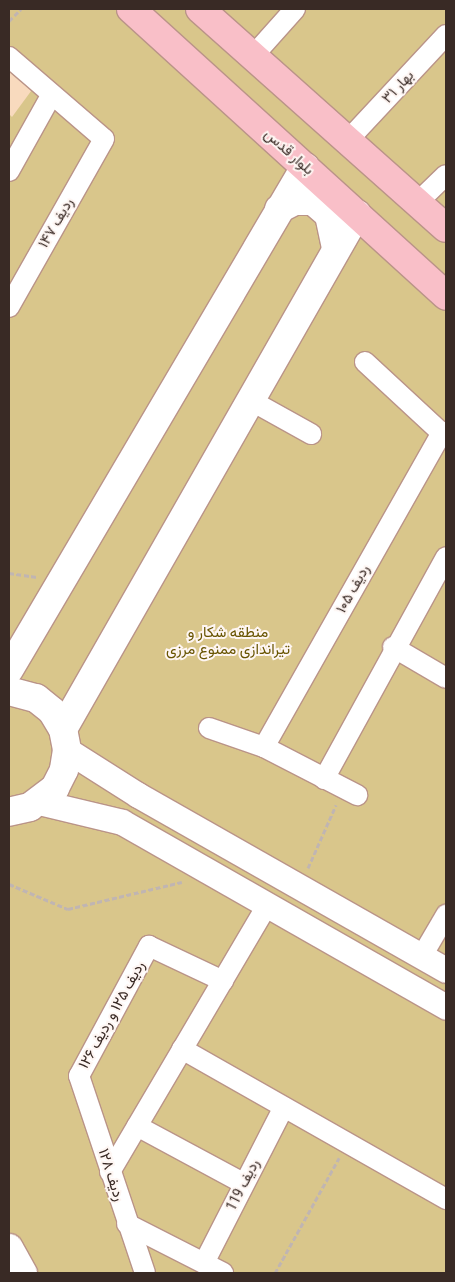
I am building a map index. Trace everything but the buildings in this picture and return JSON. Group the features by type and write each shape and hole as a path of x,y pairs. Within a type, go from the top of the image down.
{"main road":[{"name":"بلوار قدس","path":"131,9 446,296"},
{"path":"200,9 350,138 446,228"},
{"path":"9,670 305,167"},
{"path":"279,209 295,201 313,201 329,215 336,247"},
{"path":"9,834 26,807 64,770 65,739 250,400 336,247 357,214"},
{"path":"9,691 36,698 65,739"},
{"path":"9,1248 23,1273"}],"street":[{"path":"253,56 295,9"},
{"name":"بهار ۳۱","path":"350,138 446,35"},
{"path":"9,57 52,96 9,170"},
{"name":"ردیف ۱۴۷","path":"9,307 104,139 52,96"},
{"path":"419,201 446,175"},
{"path":"365,362 444,434"},
{"path":"250,400 311,434"},
{"name":"ردیف ۱۰۵","path":"264,746 444,434"},
{"path":"324,778 393,647 440,580 446,557"},
{"path":"393,647 446,678"},
{"path":"209,728 264,746 350,792"},
{"path":"65,739 299,887 446,970"},
{"path":"26,807 122,822 446,1007"},
{"path":"110,1172 267,905"},
{"path":"422,956 446,915"},
{"name":"ردیف ۱۲۵ و ردیف ۱۲۶","path":"79,1076 149,946 222,981"},
{"path":"182,1049 446,1199"},
{"name":"ردیف ۱۲۸","path":"79,1076 127,1224 145,1273"},
{"name":"ردیف 119","path":"204,1263 243,1183 284,1107"},
{"path":"137,1126 243,1183"},
{"path":"127,1224 223,1273"}],"path":[{"path":"9,21 21,9"},
{"path":"299,887 350,792"},
{"path":"9,884 68,909 213,874"},
{"path":"275,1273 347,1143"}],"green space":[{"name":"منطقه شکار و تیراندازی ممنوع مرزی","path":"9,9 446,9 446,1273 9,1273"}]}
